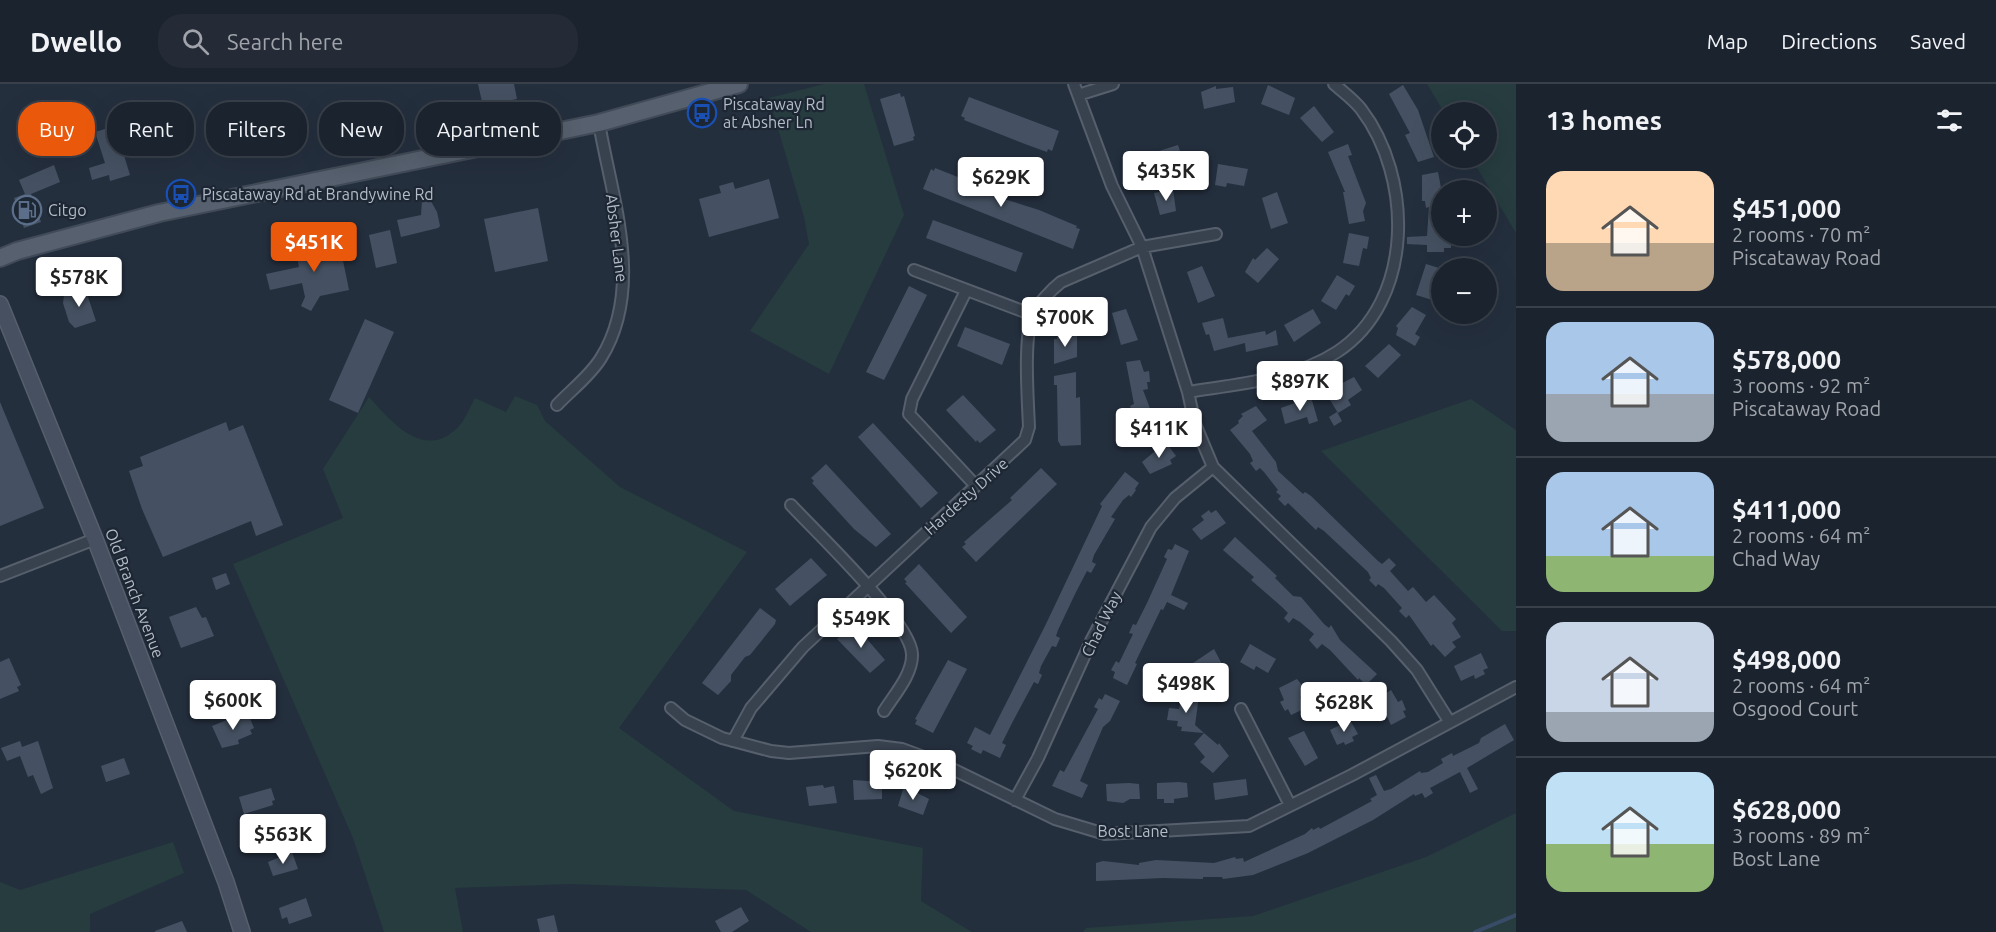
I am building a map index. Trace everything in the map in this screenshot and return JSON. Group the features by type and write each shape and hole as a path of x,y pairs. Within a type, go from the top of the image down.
{"main road":[{"path":"0,258 17,251 159,213 599,123 739,84"},
{"name":"Old Branch Avenue","path":"0,304 95,539 226,882 242,932"}],"street":[{"path":"1113,84 1076,89 1112,186 1142,247 1188,392 1195,424 1213,467 1399,649 1417,670 1449,721"},
{"path":"1188,392 1281,376 1314,364 1338,351 1367,325 1383,295 1397,249 1397,207 1393,183 1376,133 1353,99 1334,84"},
{"name":"Absher Lane","path":"557,405 600,360 613,335 624,293 621,244 599,123"},
{"path":"914,270 1033,315 1061,282 1142,247 1216,234"},
{"path":"966,291 912,399 909,414 976,486"},
{"name":"Hardesty Drive","path":"733,741 752,708 782,671 843,608 1017,450 1025,440 1029,428 1028,357 1033,315"},
{"name":"Chad Way","path":"1015,800 1038,758 1092,639 1151,527 1175,498 1213,467"},
{"path":"791,505 868,587 896,620 911,645 913,656 909,671 884,711"},
{"path":"0,576 95,539"},
{"name":"Bost Lane","path":"670,708 685,720 733,741 789,753 878,746 902,749 940,763 1075,827 1105,834 1249,826 1352,775 1516,687"},
{"path":"1241,709 1290,805"}],"green space":[{"path":"824,84 864,84 904,215 829,374 750,331 809,244 804,217 769,98"},
{"path":"1427,84 1516,84 1516,233 1497,201 1497,180 1484,180 1477,168 1497,168 1497,102 1438,102"},
{"path":"515,396 537,405 545,421 620,487 747,552 619,728 734,811 923,848 921,901 972,932 811,932 746,890 570,884 455,888 463,932 384,932 353,838 233,564 343,518 323,469 369,397 386,416 407,433 430,441 443,438 455,430 464,419 475,398 506,412"},
{"path":"1471,399 1516,430 1516,631 1502,631 1321,451"},
{"path":"1516,813 1516,932 1083,932 1086,928 1253,916 1426,857"},
{"path":"173,842 184,873 90,914 90,932 0,932 0,882 20,890"}],"building":[{"path":"478,84 514,84 517,99 482,102"},
{"path":"1268,85 1295,98 1289,115 1261,104"},
{"path":"1403,85 1418,110 1431,148 1431,158 1418,162 1405,135 1410,133 1389,94"},
{"path":"1216,86 1216,89 1233,87 1235,102 1204,109 1201,92"},
{"path":"900,93 901,97 904,96 915,136 914,140 894,146 880,99"},
{"path":"969,97 1059,131 1052,151 1048,149 1047,152 964,120 965,118 961,116"},
{"path":"1314,106 1334,132 1322,142 1300,118"},
{"path":"107,128 107,156 124,156 130,175 110,181 109,175 92,180 89,168 105,163 95,132"},
{"path":"1348,144 1352,155 1348,156 1366,203 1363,211 1365,221 1349,224 1343,192 1345,192 1328,152"},
{"path":"1178,145 1183,160 1164,166 1159,151"},
{"path":"1218,164 1248,169 1244,186 1227,183 1226,187 1215,185"},
{"path":"54,165 60,182 31,194 41,222 24,228 14,198 25,194 19,180"},
{"path":"935,168 996,192 998,197 1039,210 1077,226 1076,228 1080,229 1073,249 923,189 931,169 934,171"},
{"path":"1438,172 1440,180 1431,180 1431,246 1451,246 1451,248 1444,248 1444,252 1427,252 1427,245 1407,244 1407,237 1427,236 1429,207 1426,208 1425,201 1422,201 1422,175"},
{"path":"769,179 779,218 709,237 699,199 721,193 719,186 733,182 735,189"},
{"path":"423,187 437,212 440,226 401,237 397,220 421,215"},
{"path":"1173,189 1176,211 1160,215 1154,193"},
{"path":"1277,192 1288,223 1271,229 1262,198"},
{"path":"538,208 548,261 495,272 484,219"},
{"path":"933,220 1023,253 1016,272 926,238"},
{"path":"390,230 397,263 376,268 369,235"},
{"path":"1349,233 1369,237 1367,249 1363,248 1359,266 1343,263"},
{"path":"339,241 349,290 320,296 311,311 301,306 305,297 302,283 270,290 266,274 299,267 295,249"},
{"path":"1267,248 1279,259 1258,283 1245,272 1253,258 1255,260"},
{"path":"1426,264 1431,266 1431,300 1416,295"},
{"path":"1202,266 1215,296 1198,303 1187,272"},
{"path":"1337,275 1355,286 1349,296 1346,294 1336,310 1321,301"},
{"path":"909,286 927,295 884,380 866,372"},
{"path":"85,288 96,321 75,328 69,322 63,303 64,295"},
{"path":"1412,307 1426,315 1415,334 1420,337 1415,346 1396,335 1398,328 1396,326"},
{"path":"1126,309 1138,340 1121,345 1112,313"},
{"path":"1313,309 1321,323 1294,342 1284,325"},
{"path":"1223,318 1228,338 1265,331 1266,335 1276,330 1278,345 1246,352 1245,343 1214,351 1209,334 1206,335 1202,323"},
{"path":"365,319 394,332 358,413 329,400"},
{"path":"965,327 1010,344 1002,365 957,346"},
{"path":"1057,334 1077,334 1077,357 1054,364 1054,339 1057,339"},
{"path":"1389,344 1401,355 1378,378 1365,366"},
{"path":"1140,360 1144,372 1149,371 1148,389 1143,390 1159,432 1145,437 1143,431 1140,432 1130,406 1134,404 1126,362"},
{"path":"1076,372 1076,398 1080,397 1081,445 1061,446 1058,441 1057,385 1054,385 1054,376"},
{"path":"1354,377 1362,390 1348,400 1351,405 1338,413 1325,392"},
{"path":"963,395 996,430 980,443 977,440 976,442 946,410"},
{"path":"1311,397 1318,421 1309,424 1307,417 1285,424 1281,408"},
{"path":"0,402 44,508 0,526"},
{"path":"1256,406 1267,420 1252,431 1276,462 1278,471 1303,494 1305,492 1311,496 1378,561 1382,564 1389,558 1396,565 1390,571 1408,591 1413,587 1426,602 1434,595 1456,619 1452,623 1461,637 1452,642 1456,647 1445,657 1433,644 1431,646 1409,615 1406,618 1399,611 1402,608 1384,588 1378,584 1376,587 1369,580 1371,578 1368,572 1324,531 1318,527 1316,530 1288,503 1285,506 1278,499 1281,496 1276,492 1278,490 1264,472 1260,468 1256,471 1250,463 1253,461 1250,454 1230,430 1239,423 1238,421 1243,416 1241,414"},
{"path":"1337,412 1342,421 1334,426 1329,417"},
{"path":"226,422 229,431 243,425 283,525 256,536 251,521 163,557 142,509 129,471 143,466 140,457"},
{"path":"873,423 938,493 921,508 858,437"},
{"path":"1166,442 1176,456 1170,460 1172,464 1150,474 1142,462"},
{"path":"826,464 891,534 876,547 854,529 812,483 814,481 811,478"},
{"path":"1041,468 1057,484 976,562 962,547 966,544 964,542 1012,500 1010,498"},
{"path":"1125,472 1139,483 1136,490 1131,497 1129,495 1123,500 1111,517 1115,519 1094,555 1092,562 1096,564 1091,573 1087,571 1076,592 1058,630 1056,636 1060,638 1056,647 1052,646 1041,666 1039,673 1042,675 1038,684 1034,682 1012,723 1002,743 1006,745 1000,758 983,750 981,754 971,749 973,746 967,743 975,727 990,735 1046,624 1102,506 1100,504"},
{"path":"1209,510 1211,513 1216,510 1226,523 1201,540 1192,529 1204,520 1201,516"},
{"path":"1235,537 1277,576 1275,578 1293,596 1301,597 1324,624 1329,628 1331,625 1340,640 1377,674 1366,685 1322,644 1317,649 1309,640 1314,634 1300,622 1293,618 1289,623 1284,618 1288,613 1251,580 1254,577 1223,550"},
{"path":"1175,544 1189,551 1171,595 1188,603 1184,610 1167,602 1163,610 1161,609 1127,685 1113,678 1115,672 1111,670 1116,661 1119,663 1133,634 1129,633 1133,624 1136,625 1147,603 1167,559 1164,557 1168,549 1172,550"},
{"path":"811,558 827,575 790,606 775,589"},
{"path":"919,564 967,617 951,633 905,583 907,582 904,579"},
{"path":"226,573 230,584 216,590 212,578"},
{"path":"196,607 202,618 206,617 214,636 181,648 169,617"},
{"path":"760,608 776,620 775,624 750,655 745,657 731,675 731,681 718,695 702,683"},
{"path":"854,624 885,660 870,673 837,639"},
{"path":"1250,644 1276,659 1268,673 1256,666 1254,670 1240,662"},
{"path":"1214,649 1224,668 1200,676 1193,663"},
{"path":"1481,653 1488,668 1483,670 1485,674 1475,679 1474,675 1461,681 1454,666"},
{"path":"9,658 21,685 17,687 19,691 0,699 0,662"},
{"path":"948,660 967,669 933,733 915,724 917,720 915,719"},
{"path":"1297,679 1308,693 1300,697 1306,708 1291,715 1288,709 1285,711 1280,702 1284,700 1279,688"},
{"path":"1391,690 1398,702 1402,700 1406,717 1391,725 1384,710 1378,713 1372,703"},
{"path":"1105,694 1120,701 1110,721 1103,727 1080,781 1088,785 1082,798 1052,786 1060,770 1064,772 1098,709 1094,707 1099,698 1102,700"},
{"path":"1184,694 1199,696 1195,725 1204,733 1181,731 1182,727 1177,726 1178,721 1167,720 1169,708 1179,709"},
{"path":"249,716 254,728 250,730 252,734 238,740 239,744 222,748 212,726 234,717 235,720"},
{"path":"1350,720 1358,734 1352,737 1354,741 1345,745 1344,742 1337,745 1330,730"},
{"path":"1505,724 1514,740 1467,768 1478,789 1470,793 1460,772 1430,788 1433,793 1425,798 1422,793 1415,796 1414,794 1373,820 1308,853 1253,875 1223,879 1222,877 1203,877 1203,879 1096,881 1096,863 1103,861 1139,865 1139,863 1156,860 1214,863 1235,857 1236,859 1243,858 1244,862 1305,834 1312,828 1313,830 1319,827 1320,829 1372,801 1370,799 1377,795 1369,778 1376,775 1384,791 1391,789 1420,771 1421,773 1428,772 1443,763 1441,759 1452,753 1453,756 1479,743 1481,738"},
{"path":"1304,731 1318,758 1305,766 1288,738"},
{"path":"1204,733 1218,745 1219,743 1229,756 1213,773 1200,762 1205,757 1194,744"},
{"path":"20,741 22,747 38,741 53,788 41,794 33,775 28,777 20,756 7,761 1,748"},
{"path":"124,758 130,774 106,782 101,766"},
{"path":"1246,779 1248,795 1215,800 1213,783"},
{"path":"853,780 882,782 882,799 854,800"},
{"path":"1157,783 1187,783 1188,797 1174,799 1174,803 1164,803 1164,799 1157,799"},
{"path":"1106,784 1139,784 1140,799 1130,799 1123,803 1107,801"},
{"path":"823,785 824,788 834,786 837,803 809,806 806,787"},
{"path":"904,786 929,799 923,815 898,806"},
{"path":"271,788 275,800 272,801 273,805 244,814 239,797"},
{"path":"309,817 312,828 294,833 291,822"},
{"path":"292,852 298,869 273,876 268,862"},
{"path":"306,898 312,916 289,924 287,917 282,919 279,908"},
{"path":"741,907 749,921 732,932 721,932 715,921"},
{"path":"554,915 558,932 540,932 537,919"},
{"path":"182,921 187,932 155,932 155,931"}],"waterway":[{"path":"1475,932 1516,915"}],"place":[{"name":"Piscataway Rd at Absher Ln","path":"702,113"},
{"name":"Piscataway Rd at Brandywine Rd","path":"181,194"},
{"name":"Citgo","path":"27,210"}]}
